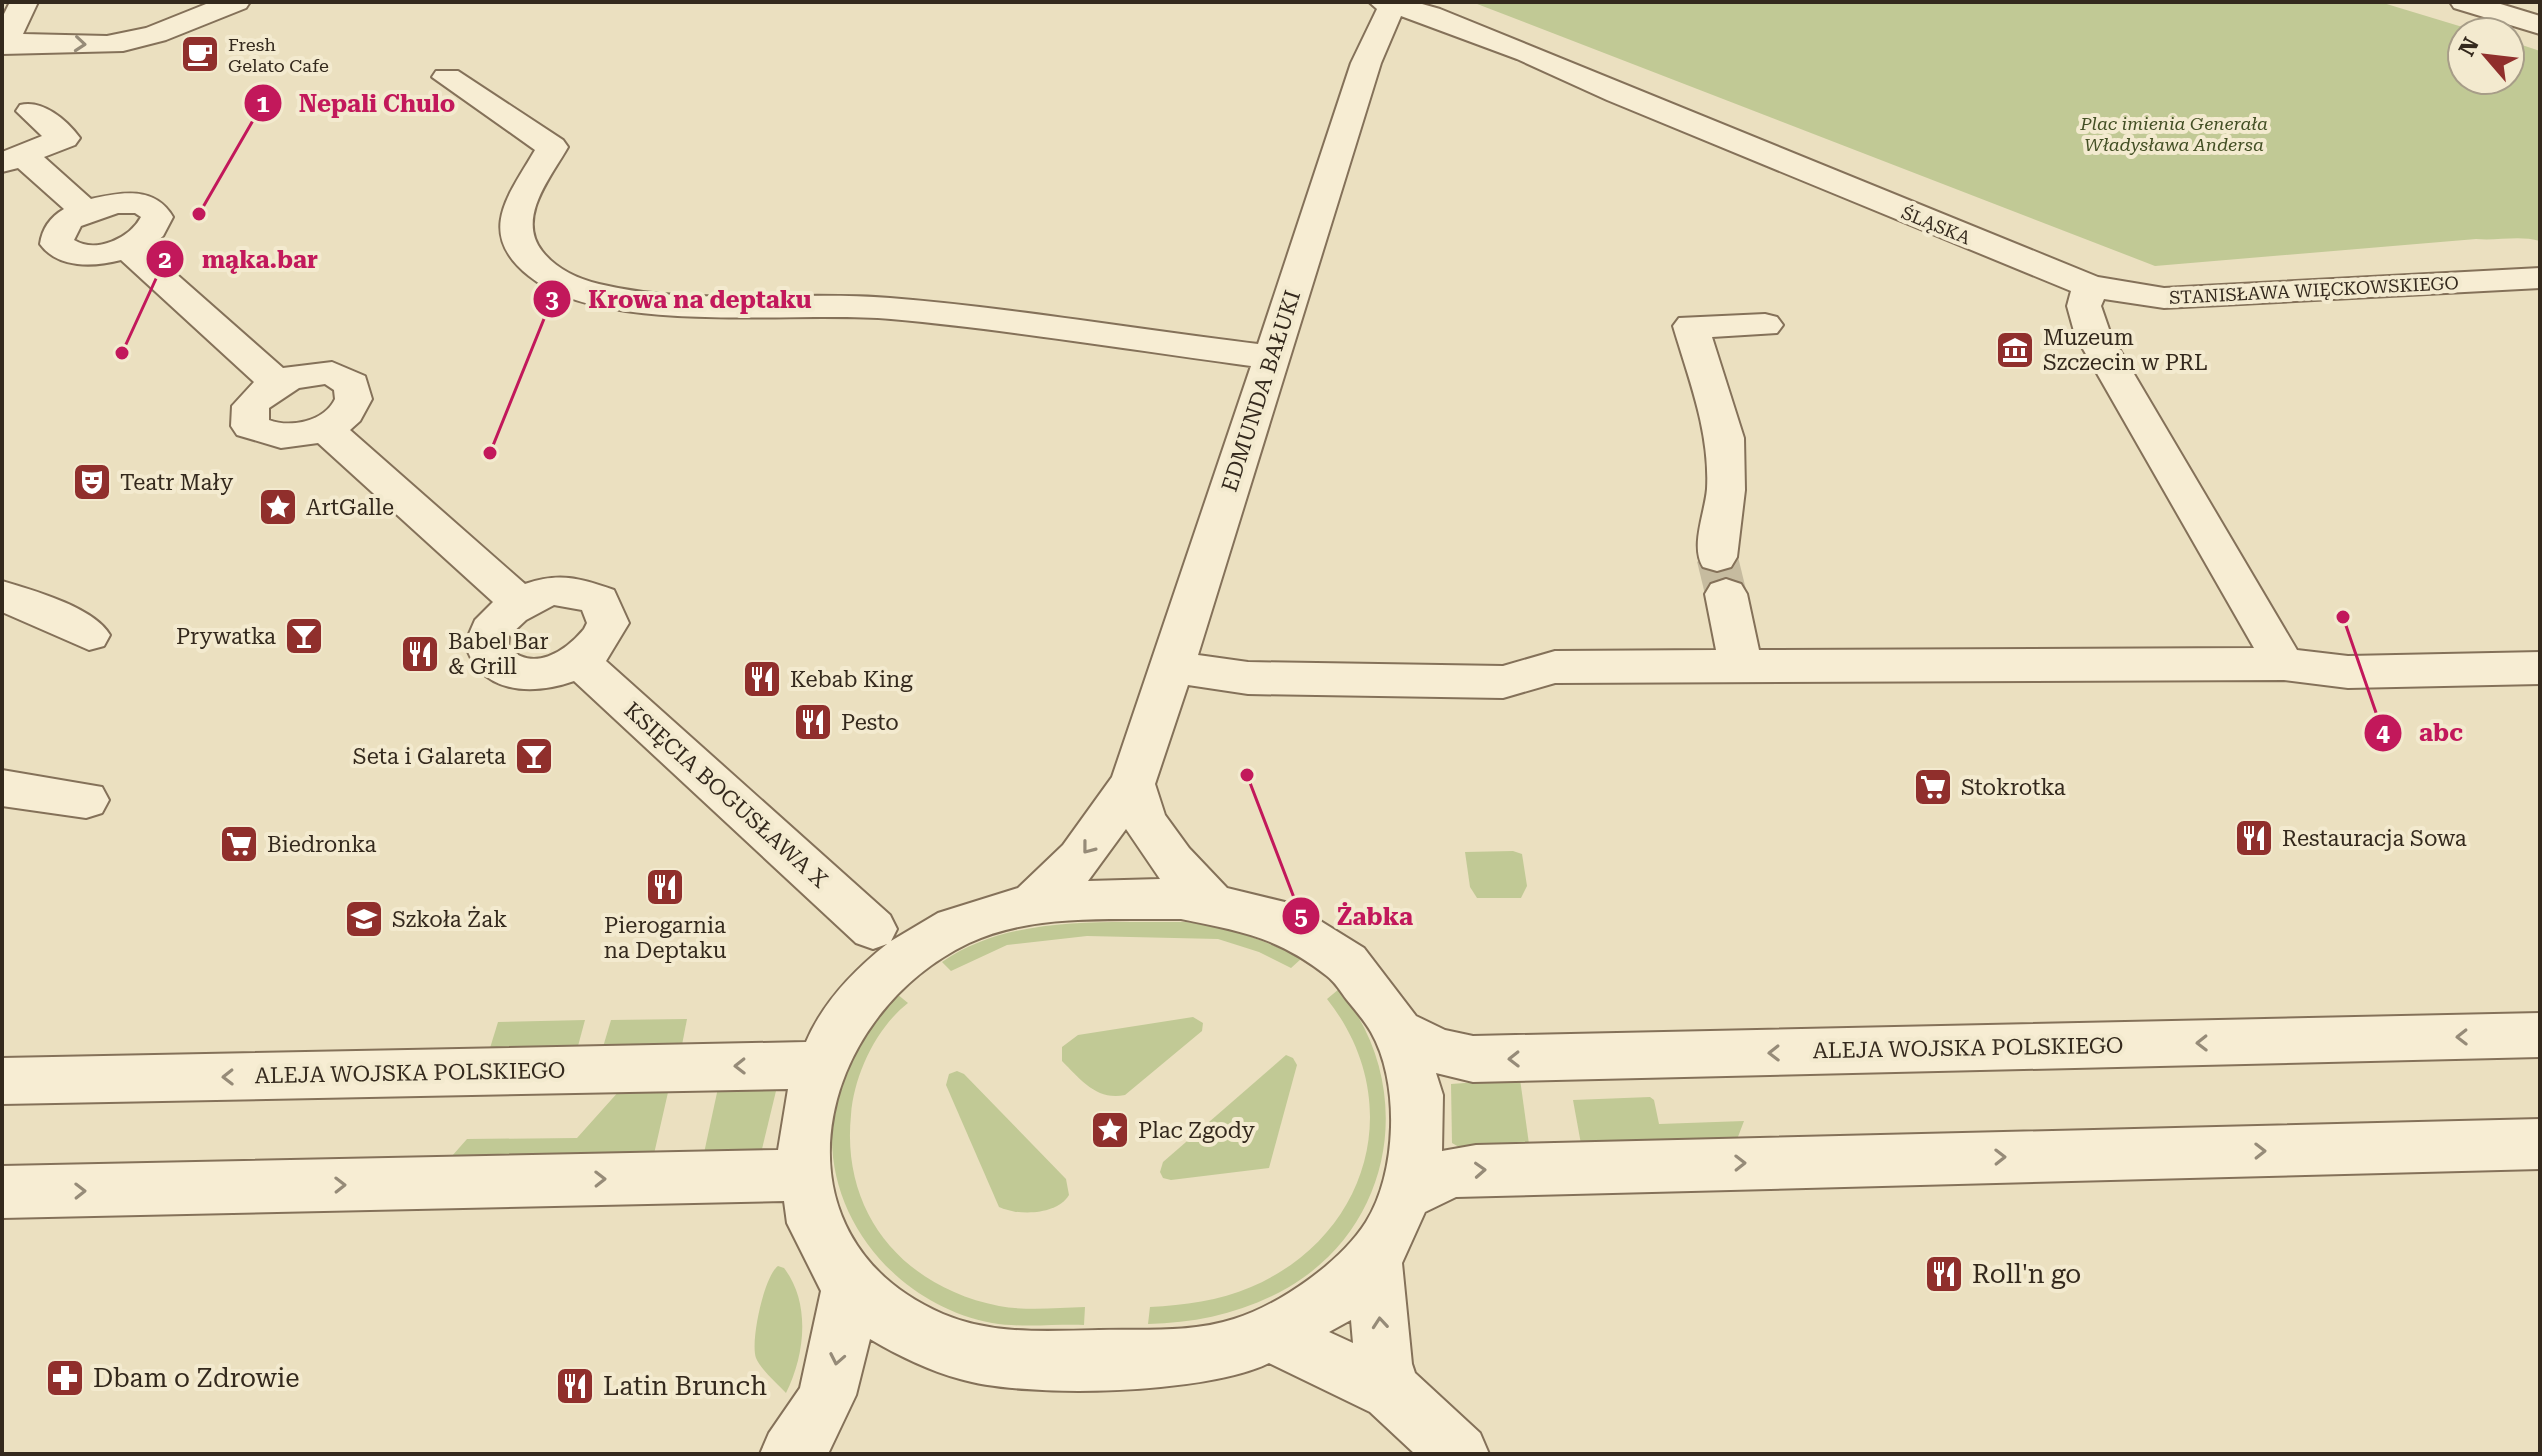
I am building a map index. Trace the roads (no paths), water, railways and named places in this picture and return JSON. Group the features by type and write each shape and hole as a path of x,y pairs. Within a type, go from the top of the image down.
{"street":[{"path":"2,45 24,2"},
{"path":"2,45 33,40 112,44 152,35 236,2"},
{"path":"2464,2 2540,25"},
{"name":"ŚLĄSKA","path":"1391,3 1527,53 1618,94 2090,286"},
{"name":"EDMUNDA BAŁUKI","path":"1033,904 1080,859 1132,784 1173,667 1366,63 1391,3"},
{"path":"447,77 552,147 516,212 516,230 524,251 539,268 560,282 592,293 662,305 889,308 1271,357"},
{"path":"12,159 64,138 31,111"},
{"path":"12,159 85,211"},
{"path":"118,203 145,205 154,210 155,225 126,247 89,255 63,250 57,244 62,227 85,211 118,203"},
{"path":"126,247 277,383"},
{"name":"STANISŁAWA WIĘCKOWSKIEGO","path":"2090,286 2164,298 2540,278"},
{"path":"2090,286 2084,306 2093,335 2284,664"},
{"path":"1741,667 1721,575 1726,490 1725,438 1691,326 1765,325"},
{"path":"317,373 332,373 352,384 354,402 346,413 324,428 285,438 270,437 250,426 250,406 277,383 317,373"},
{"path":"324,428 519,602"},
{"path":"552,590 571,590 599,600 608,623 604,637 579,661 538,674 502,667 492,657 488,644 491,630 501,616 519,602 552,590"},
{"path":"2,596 55,616 89,635"},
{"name":"KSIĘCIA BOGUSŁAWA X","path":"579,661 873,929"},
{"path":"1173,667 1248,678 1503,682 1555,667 2284,664 2348,672 2531,668"},
{"path":"1132,784 1138,811 1152,837 1209,901"},
{"path":"2,788 86,800"},
{"path":"1209,901 1258,911 1315,937 1368,981 1401,1033 1412,1062 1420,1108 1417,1157 1395,1222 1374,1255 1328,1300 1270,1334 1246,1344 1197,1355 998,1358 957,1350 918,1333 872,1304 851,1282 824,1245 808,1204 803,1175 803,1119 818,1065 847,1014 902,958 958,926 1033,904 1209,901"},
{"name":"ALEJA WOJSKA POLSKIEGO","path":"1401,1033 1437,1051 1473,1059 2540,1035"},
{"name":"ALEJA WOJSKA POLSKIEGO","path":"2,1081 818,1065"},
{"path":"1407,1193 1452,1172 1476,1170 2540,1144"},
{"path":"2,1192 803,1175"},
{"path":"1374,1255 1383,1364 1391,1391"},
{"path":"790,1454 827,1397 851,1282"},
{"path":"1270,1334 1391,1391 1459,1454"}],"tunnel":[{"path":"1717,557 1726,594"}],"place":[{"name":"Fresh Gelato Cafe","path":"200,54"},
{"name":"Nepali Chulo","path":"199,214"},
{"name":"Muzeum Szczecin w PRL","path":"2015,350"},
{"name":"mąka.bar","path":"122,353"},
{"name":"Krowa na deptaku","path":"490,453"},
{"name":"Teatr Mały","path":"92,482"},
{"name":"ArtGalle","path":"278,507"},
{"name":"abc","path":"2343,617"},
{"name":"Prywatka","path":"304,636"},
{"name":"Babel Bar & Grill","path":"420,654"},
{"name":"Kebab King","path":"762,679"},
{"name":"Pesto","path":"813,722"},
{"name":"Seta i Galareta","path":"534,756"},
{"name":"Żabka","path":"1247,775"},
{"name":"Stokrotka","path":"1933,787"},
{"name":"Restauracja Sowa","path":"2254,838"},
{"name":"Biedronka","path":"239,844"},
{"name":"Pierogarnia na Deptaku","path":"665,887"},
{"name":"Szkoła Żak","path":"364,919"},
{"name":"Plac Zgody","path":"1110,1130"},
{"name":"Roll'n go","path":"1944,1274"},
{"name":"Dbam o Zdrowie","path":"65,1378"},
{"name":"Latin Brunch","path":"575,1386"}],"park label":[{"name":"Plac imienia Generała Władysława Andersa","path":"2174,133"}]}
